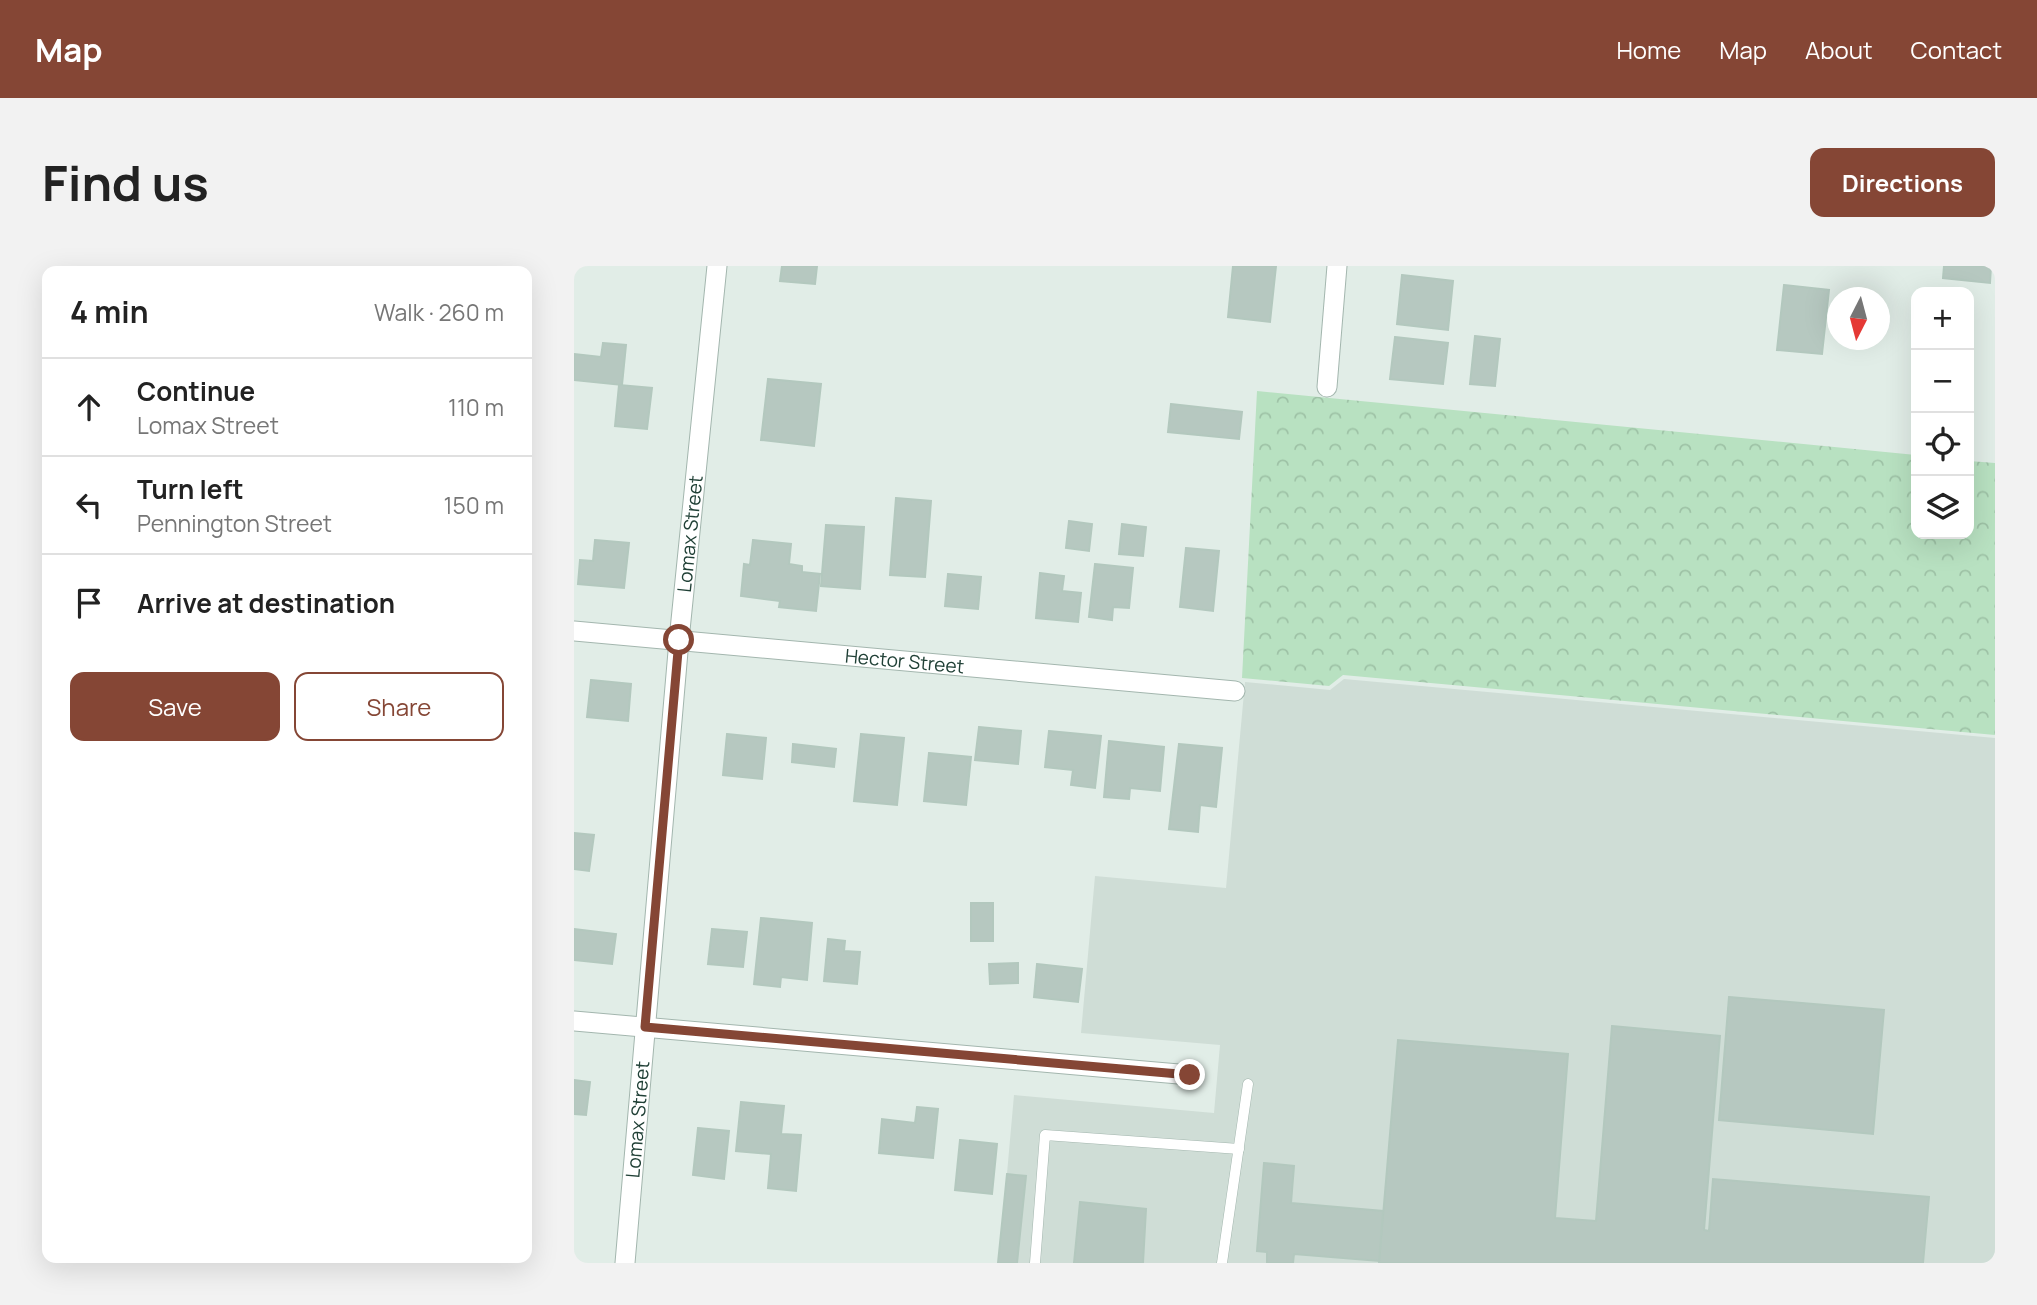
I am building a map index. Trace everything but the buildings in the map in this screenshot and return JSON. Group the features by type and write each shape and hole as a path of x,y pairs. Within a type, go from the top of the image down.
{"street":[{"name":"Lomax Street","path":"625,1263 679,640 717,266"},
{"path":"1327,387 1337,266"},
{"name":"Hector Street","path":"574,631 1234,691"},
{"path":"574,1021 1190,1075"}],"lane":[{"path":"1222,1263 1248,1084"},
{"path":"1035,1263 1045,1135 1239,1149"}],"shaded area":[{"path":"1344,679 1995,738 1995,1263 999,1263 1014,1095 1214,1113 1220,1045 1081,1033 1095,876 1226,888 1245,682 1330,690"}],"green space":[{"path":"1257,391 1911,455 1911,539 1974,539 1974,461 1995,463 1995,735 1343,675 1329,686 1242,678"}],"route":[{"path":"679,640 645,1027 1190,1075"}]}
